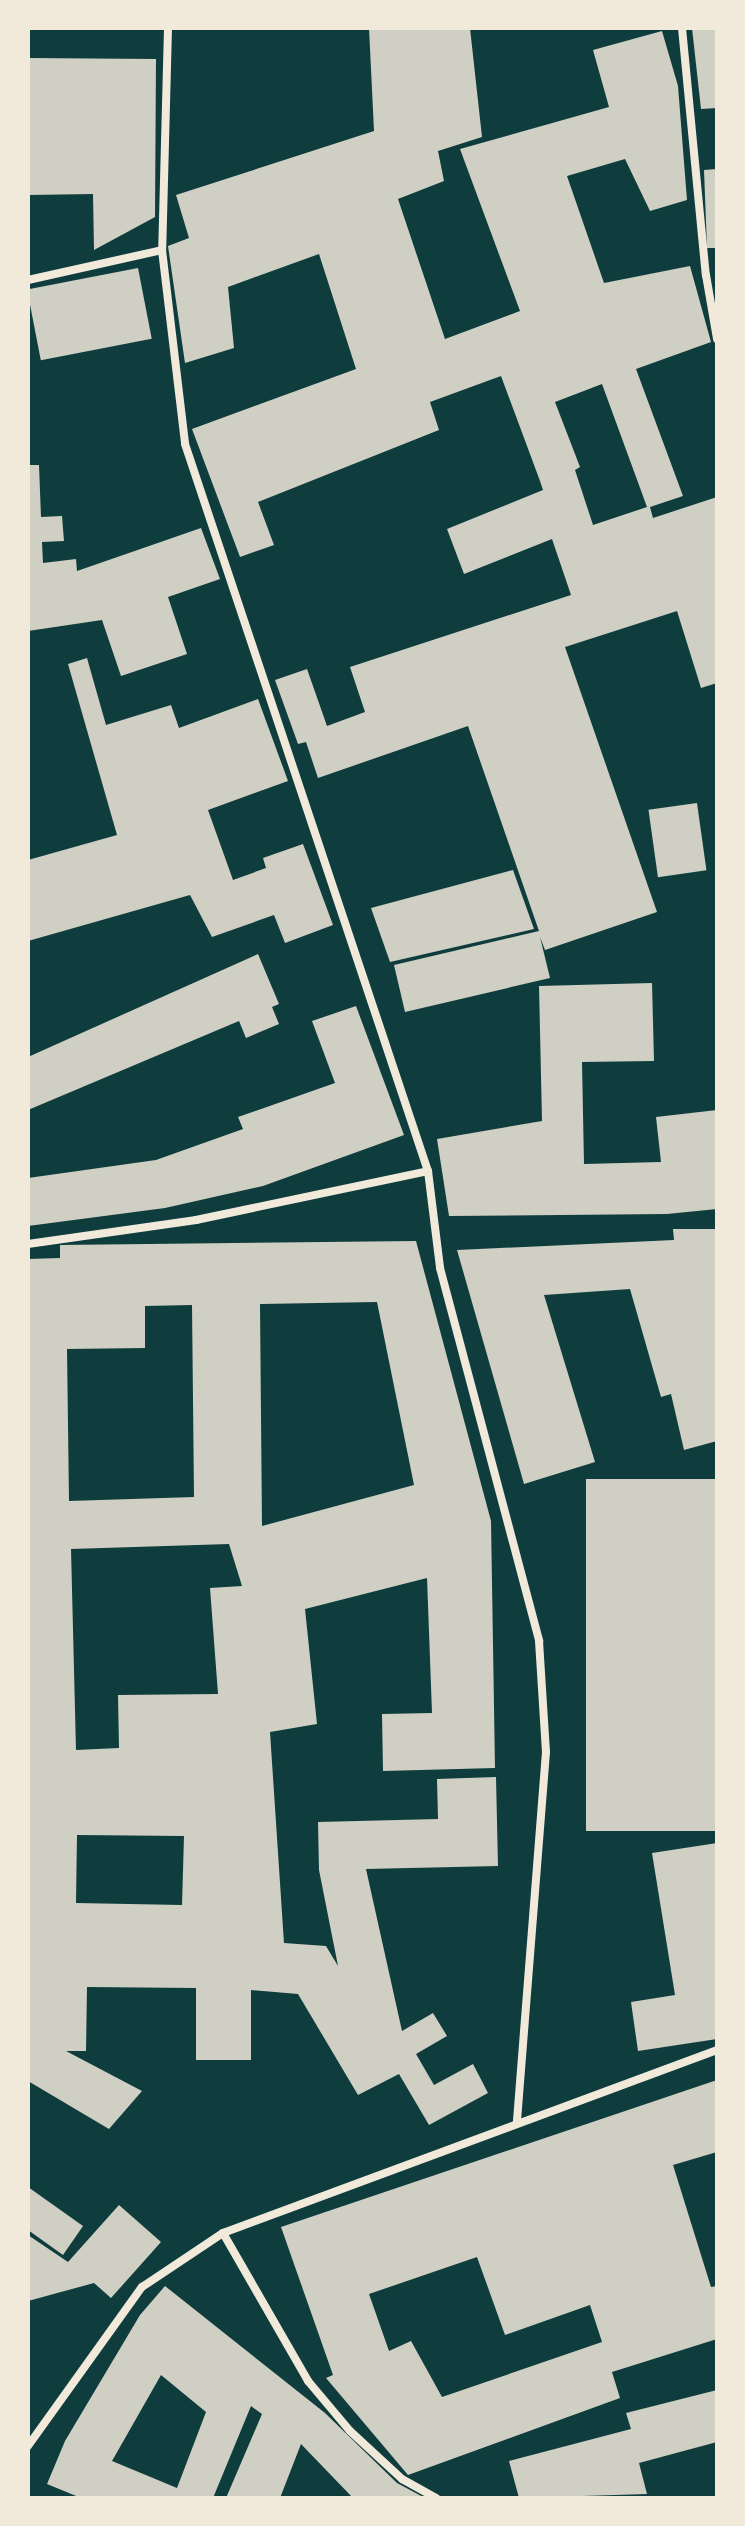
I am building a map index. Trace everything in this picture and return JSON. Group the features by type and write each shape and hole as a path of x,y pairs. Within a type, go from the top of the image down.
{"street":[{"path":"168,28 162,250 185,444 428,1171 440,1268 539,1641 546,1752 517,2123"},
{"path":"682,28 706,275 717,339"},
{"path":"28,280 162,250"},
{"path":"28,1244 196,1220 428,1171"},
{"path":"28,2446 142,2287 223,2233 717,2050"},
{"path":"223,2233 308,2381 381,2460 436,2498"}],"building":[{"path":"369,28 470,28 482,137 438,151 444,181 398,199 445,339 520,311 460,149 609,107 593,50 662,31 678,86 687,200 650,211 625,159 567,176 604,283 690,266 711,342 636,369 683,496 650,507 653,518 717,497 717,683 701,688 677,611 565,647 657,912 545,950 540,937 550,978 405,1012 394,965 539,931 468,726 318,778 306,742 298,744 275,680 307,669 327,726 365,712 350,667 571,595 552,539 464,574 447,529 543,490 501,376 430,402 439,430 258,502 274,545 240,557 192,429 356,369 319,254 228,287 234,348 185,363 168,246 189,238 176,195 374,131","holes":["602,384 647,507 593,525 575,470 580,467 555,402"]},
{"path":"692,28 717,28 717,108 701,109"},
{"path":"28,58 156,59 155,217 94,250 93,194 28,195"},
{"path":"717,169 717,248 707,248 704,170"},
{"path":"138,268 152,339 41,360 28,289"},
{"path":"28,465 39,465 41,517 62,516 64,541 42,542 43,563 76,559 77,571 201,528 220,579 168,597 187,654 121,676 102,620 28,631"},
{"path":"87,658 106,725 171,705 179,728 258,699 288,781 208,810 233,880 266,868 263,858 303,844 333,925 285,943 274,915 212,937 190,895 28,941 28,860 117,835 68,664"},
{"path":"697,803 706,870 658,877 648,810"},
{"path":"513,870 534,929 390,962 371,908"},
{"path":"258,954 279,1004 272,1007 279,1024 246,1038 239,1021 28,1110 28,1057"},
{"path":"652,983 654,1061 582,1062 584,1164 661,1162 656,1117 717,1110 717,1209 667,1214 449,1216 437,1139 542,1121 539,986"},
{"path":"356,1006 404,1135 263,1186 165,1208 28,1226 28,1178 156,1160 243,1129 238,1117 335,1083 312,1021"},
{"path":"673,1229 717,1229 717,1441 684,1450 671,1394 661,1397 630,1289 544,1295 595,1462 524,1484 457,1250 674,1240"},
{"path":"416,1241 491,1521 495,1768 383,1771 382,1714 432,1713 427,1578 305,1609 317,1724 270,1732 284,1943 326,1946 338,1966 319,1870 318,1822 438,1819 437,1779 496,1777 498,1866 366,1869 402,2031 433,2013 447,2036 416,2054 434,2085 473,2064 488,2093 429,2125 399,2074 358,2095 298,1994 251,1990 251,2060 196,2060 196,1988 87,1987 86,2051 66,2051 142,2091 109,2129 28,2081 28,1259 60,1258 60,1245","holes":["377,1302 414,1485 262,1526 260,1304","192,1305 194,1497 69,1501 67,1349 145,1348 145,1306","229,1544 242,1586 210,1588 218,1694 118,1695 119,1748 76,1750 71,1549","77,1835 184,1836 182,1905 76,1903"]},
{"path":"586,1479 717,1479 717,1831 586,1831"},
{"path":"717,1843 717,2039 638,2051 631,2002 675,1995 652,1853"},
{"path":"717,2080 717,2152 673,2165 711,2287 717,2286 717,2339 612,2372 620,2398 408,2475 326,2378 333,2375 281,2227","holes":["477,2257 505,2335 590,2305 602,2342 442,2397 411,2341 389,2351 369,2294"]},
{"path":"28,2187 83,2226 63,2255 28,2230"},
{"path":"119,2205 161,2242 111,2298 94,2283 28,2301 28,2235 68,2262"},
{"path":"165,2286 325,2413 397,2483 425,2498 353,2498 301,2444 280,2498 226,2498 262,2414 251,2406 213,2498 81,2498 47,2484 65,2441 140,2315","holes":["161,2375 206,2412 177,2488 112,2461"]},
{"path":"717,2390 717,2442 639,2463 647,2494 519,2498 509,2461 631,2429 626,2413"}]}
